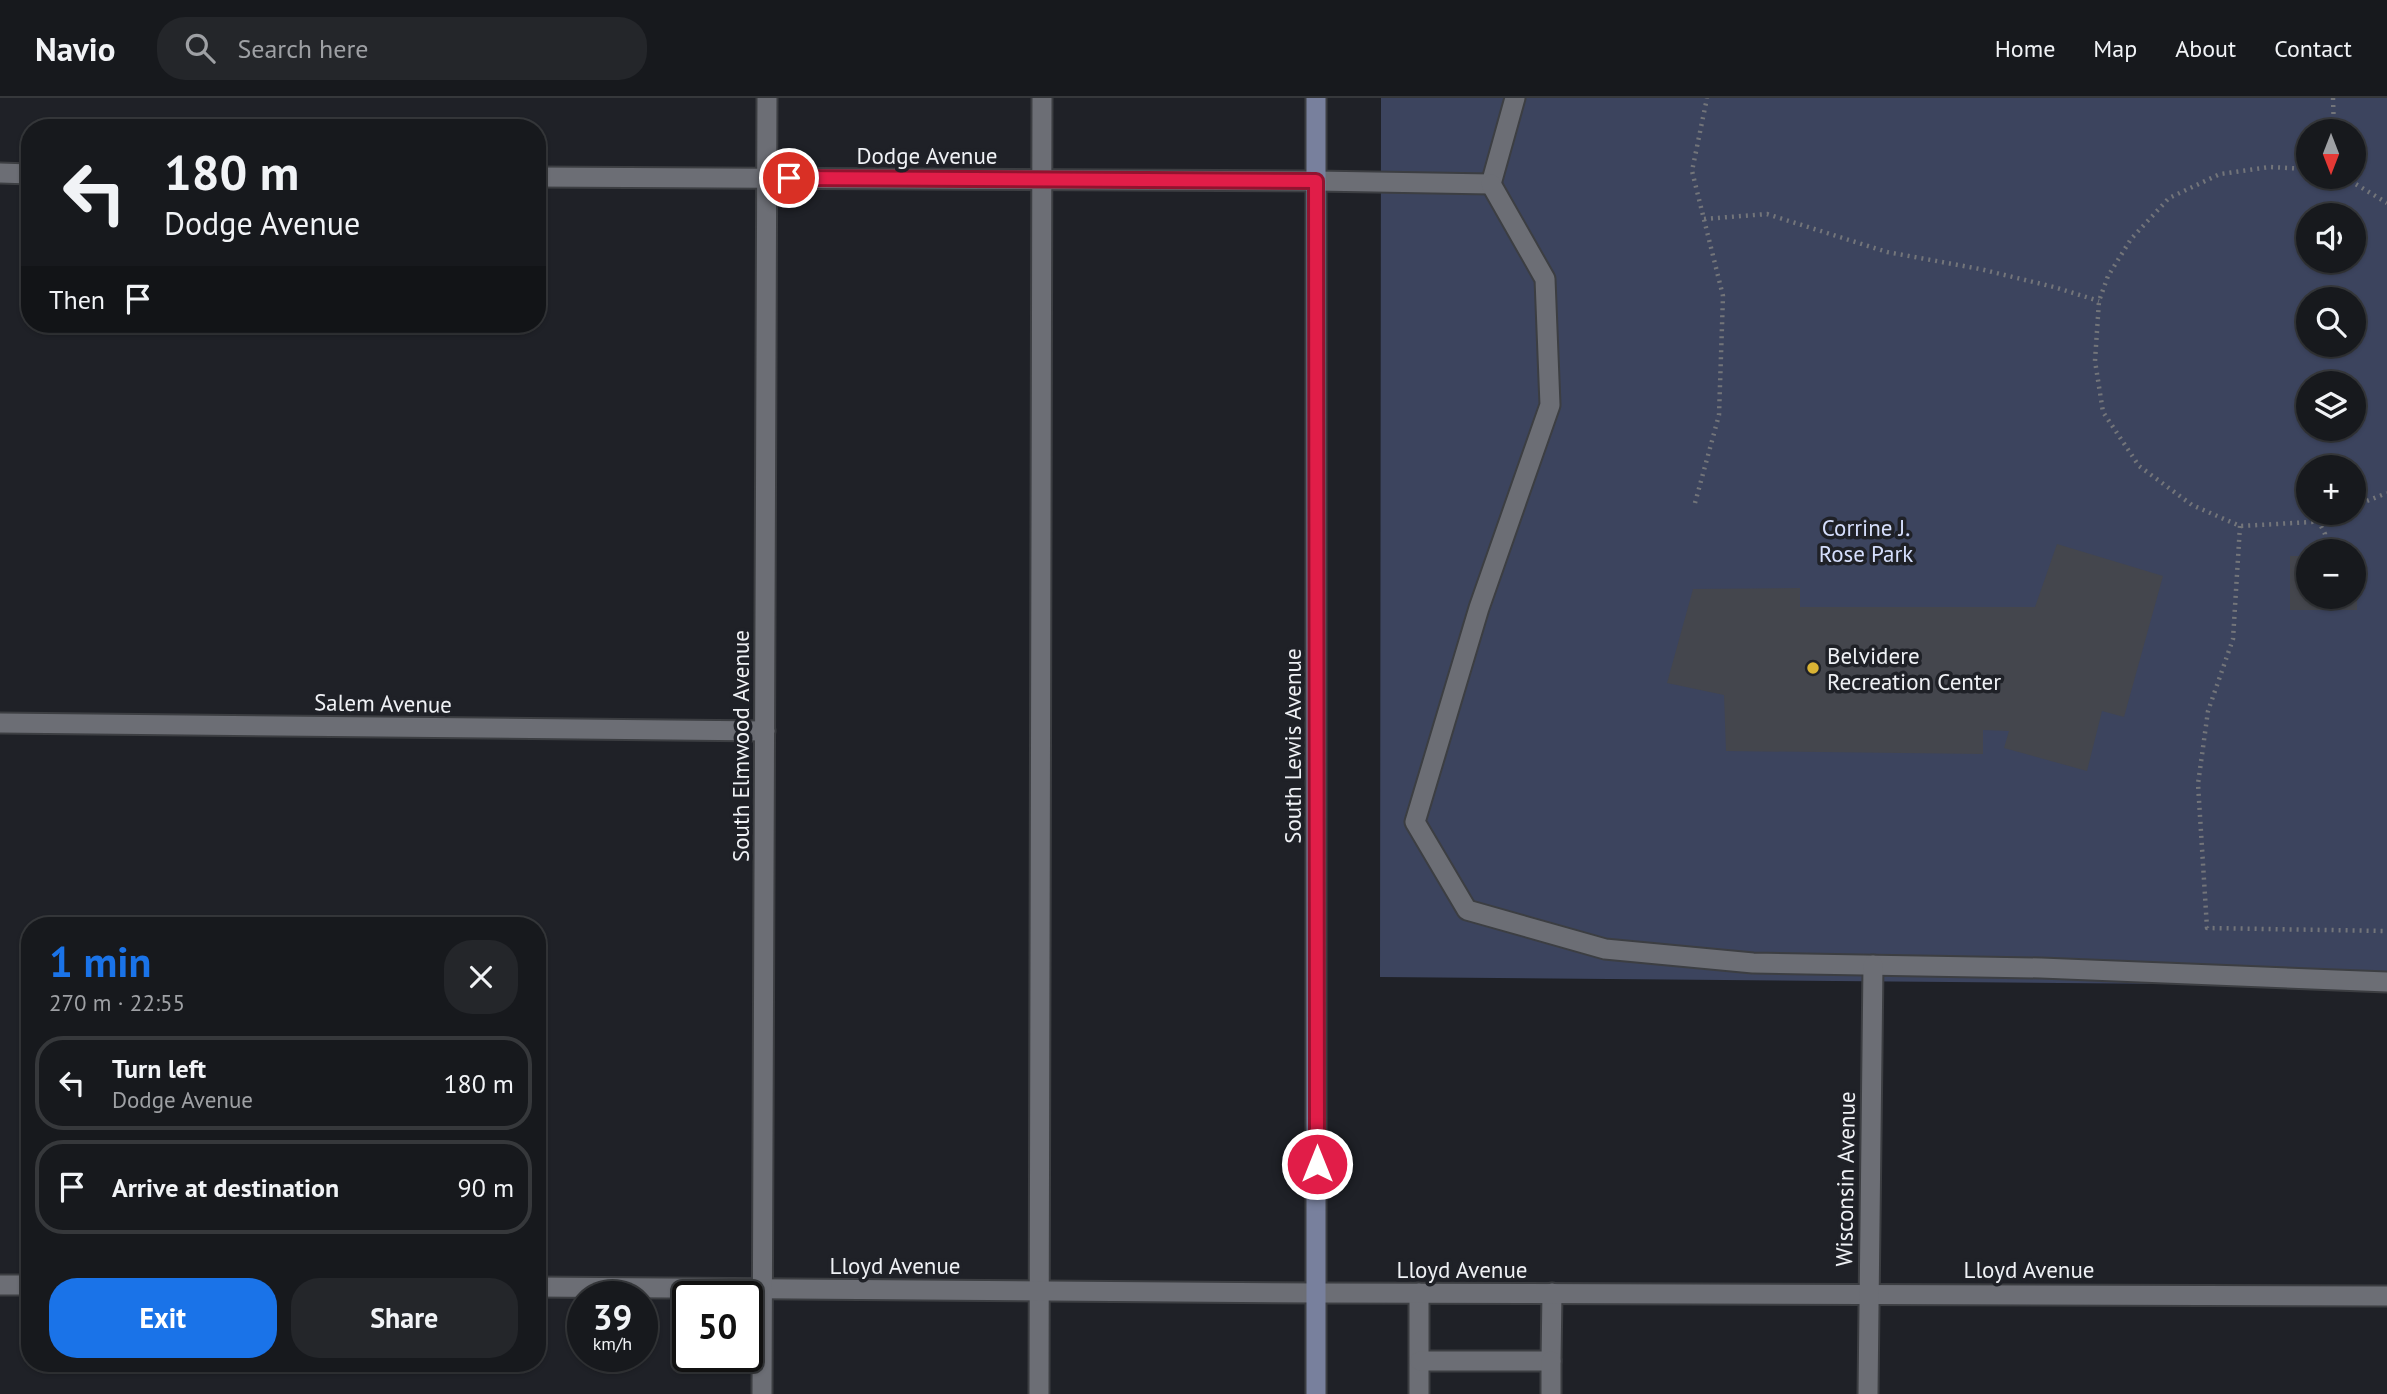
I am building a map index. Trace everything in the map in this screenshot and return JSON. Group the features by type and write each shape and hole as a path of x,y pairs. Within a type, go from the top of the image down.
{"main road":[{"name":"South Lewis Avenue","path":"1316,98 1316,1394"}],"street":[{"name":"South Elmwood Avenue","path":"763,1288 767,98"},
{"path":"1039,1394 1042,98"},
{"path":"1515,98 1491,184 1545,279 1550,405 1479,608 1415,822 1467,910 1605,949 1753,963 2040,968 2387,982"},
{"path":"0,173 21,174"},
{"name":"Dodge Avenue","path":"546,177 1491,184"},
{"name":"Salem Avenue","path":"0,723 765,731"},
{"name":"Wisconsin Avenue","path":"1868,1394 1873,965"},
{"path":"0,1285 21,1285"},
{"name":"Lloyd Avenue","path":"546,1287 672,1288"},
{"name":"Lloyd Avenue","path":"763,1288 1317,1293 2387,1296"},
{"path":"1419,1293 1419,1394"},
{"path":"1551,1394 1552,1293"},
{"path":"1420,1361 1551,1361"},
{"name":"South Elmwood Avenue","path":"762,1372 762,1394"}],"path":[{"path":"1695,503 1720,415 1723,296 1692,171 1707,98"},
{"path":"2333,98 2334,119"},
{"path":"2296,168 2270,167 2220,174 2169,198 2130,239 2108,276 2099,301 2095,361 2103,412 2139,466 2192,505 2240,526 2296,523"},
{"path":"2363,189 2387,204"},
{"path":"1704,219 1766,214 1887,252 2042,284 2099,301"},
{"path":"2366,501 2387,493"},
{"path":"2240,526 2233,639 2208,711 2198,784 2207,928 2387,931"}],"green space":[{"name":"Corrine J. Rose Park","path":"1381,98 2387,98 2387,986 1380,977"}],"building":[{"path":"2057,544 2163,576 2124,717 2102,711 2087,771 2004,748 2009,731 1983,730 1983,754 1726,751 1724,695 1667,683 1693,589 1800,588 1800,607 2035,607"},
{"path":"2290,556 2296,556 2296,609 2357,609 2357,610 2290,610"}],"place":[{"name":"Belvidere Recreation Center","path":"1813,668"}],"route":[{"path":"789,178 1316,181 1317,1164"}]}
